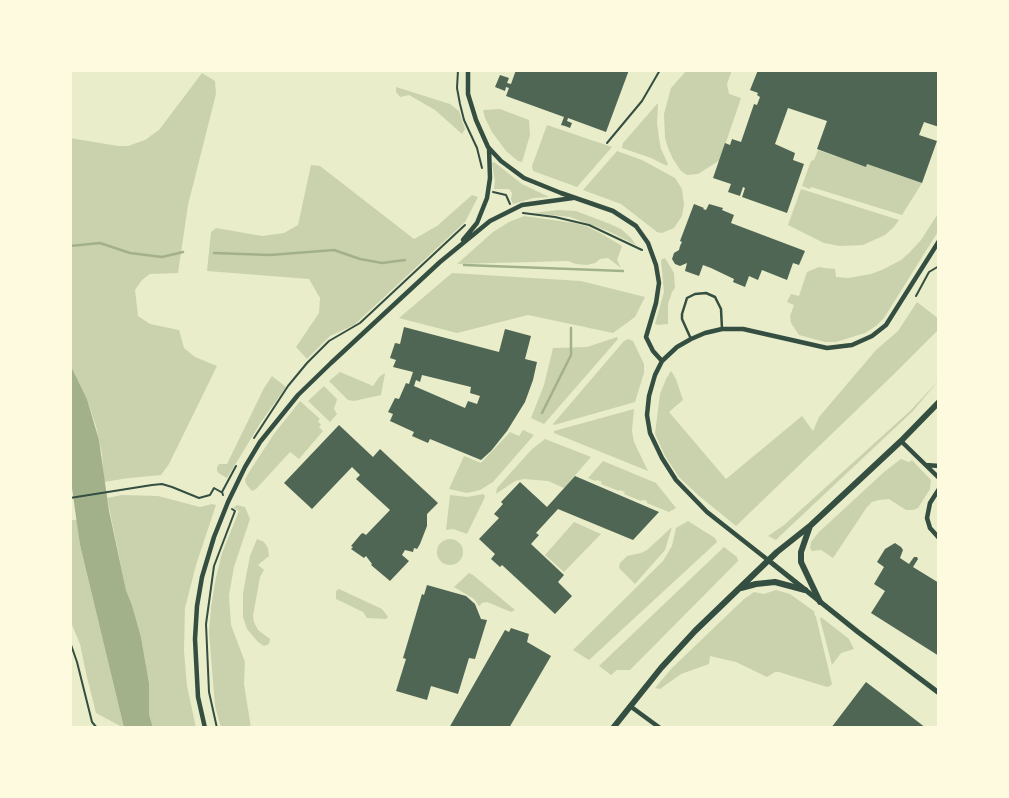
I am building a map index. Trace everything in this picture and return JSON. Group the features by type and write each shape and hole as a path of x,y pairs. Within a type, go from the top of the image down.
{"main road":[{"path":"613,728 687,638 768,560 811,525 901,441 939,402"},
{"path":"811,525 801,552 801,562 820,602"},
{"path":"739,589 775,582 805,590"}],"street":[{"path":"468,70 467,87 475,120 488,147 501,161 521,177 613,211 636,226 648,243 659,283 646,337 662,361"},
{"path":"459,246 477,223 487,198 490,178 488,147"},
{"path":"205,728 195,669 197,606 202,577 214,537 231,496 260,442 298,395 377,320 490,221 522,205 573,198"},
{"path":"939,241 886,325 872,336 852,345 827,348 743,330 722,329 705,333 677,347 662,361 649,396 647,415 650,433 662,458 676,480 706,512 939,693"},
{"path":"901,441 939,478"},
{"path":"925,465 939,466"},
{"path":"939,489 930,503 928,518 930,528 939,537"},
{"path":"629,706 660,728"}],"lane":[{"path":"691,339 682,314 687,298 695,293 706,293 715,297 721,309 722,329"}],"path":[{"path":"458,70 460,104 480,162"},
{"path":"607,143 642,101 660,70"},
{"path":"493,192 506,195 510,205"},
{"path":"523,213 589,225 642,250"},
{"path":"250,445 288,386 307,363 329,341 360,323 466,225"},
{"path":"916,296 929,272 939,266"},
{"path":"70,498 162,484 199,498 210,495 214,488 222,492 237,465"},
{"path":"217,728 209,692 206,624 214,566 236,511 232,509"},
{"path":"70,642 92,722 97,728"}],"shaded area":[{"path":"687,70 732,70 727,84 729,94 741,98 720,160 698,174 687,175 681,171 668,148 664,114 671,88"},
{"path":"202,73 215,81 216,94 188,205 178,273 150,274 135,290 138,316 150,324 179,330 184,348 195,357 217,366 161,475 104,482 96,426 87,399 70,364 70,138 118,146 128,146 145,140 159,130"},
{"path":"396,87 450,104 459,111 465,129 462,134 435,110 409,95 400,97"},
{"path":"657,104 659,138 667,166 622,148 623,143"},
{"path":"500,109 529,120 530,135 522,162 506,151 485,118 483,110"},
{"path":"547,125 612,147 577,187 533,171 532,166"},
{"path":"818,150 922,183 902,215 811,187 810,189 802,186"},
{"path":"617,151 642,160 675,178 682,189 684,205 682,216 674,228 662,233 657,232 621,204 583,190"},
{"path":"494,162 522,184 549,197 513,204 509,189 494,189"},
{"path":"311,165 320,166 414,239 437,226 472,195 478,197 465,222 354,325 330,336 307,359 296,347 319,313 320,298 309,279 207,271 211,232 216,228 262,236 284,233 298,225"},
{"path":"801,189 899,220 885,235 863,245 840,246 824,243 788,225"},
{"path":"576,211 610,224 621,229 636,245 570,217 533,213"},
{"path":"939,212 939,230 884,318 876,326 865,333 836,342 799,335 791,323 790,316 794,305 787,302 791,294 799,296 807,272 819,267 835,269 836,277 848,278 884,269 909,253"},
{"path":"524,216 574,223 602,234 622,246 617,260 621,268 608,258 587,265 568,261 457,264 493,232"},
{"path":"665,258 674,273 675,288 668,304 668,324 658,325 655,324 664,292 661,260"},
{"path":"452,273 581,281 645,297 635,317 613,333 528,315 457,333 399,318"},
{"path":"917,302 939,319 939,329 736,526 679,477 655,434 660,394 671,371 683,400 669,412 726,479 802,416 813,431 819,417 876,350 898,331"},
{"path":"617,337 544,424 531,418 544,385 553,348 587,347"},
{"path":"624,341 633,341 644,364 635,402 554,425"},
{"path":"70,364 87,399 99,440 109,511 126,590 141,637 149,683 149,714 153,728 124,728 80,545 70,474"},
{"path":"340,372 373,386 385,373 381,395 348,400 329,381"},
{"path":"272,376 286,387 227,478 217,471 217,467 219,464 227,464"},
{"path":"939,380 913,411 776,540 768,536 784,525 910,411"},
{"path":"324,386 337,399 334,409 337,414 330,422 308,401"},
{"path":"300,401 320,419 319,427 323,431 299,459 290,452 252,491 245,479 274,434"},
{"path":"634,409 634,442 648,471 554,433 554,431"},
{"path":"523,430 534,435 493,482 480,490 467,493 449,489 464,456 481,463 510,432 519,436"},
{"path":"545,439 591,457 564,488 548,481 524,479 515,481 496,494 497,488 531,450"},
{"path":"901,459 909,462 912,460 931,480 930,489 918,508 906,510 889,499 872,502 833,558 821,550 812,551 811,542 819,532"},
{"path":"603,461 656,483 676,508 669,512 588,478"},
{"path":"484,494 467,534 453,529 446,530 450,495 467,497"},
{"path":"122,495 158,496 200,507 216,505 185,608 184,651 187,686 196,728 153,728 149,714 149,683 141,637 126,590 107,498"},
{"path":"237,505 245,507 250,519 234,567 229,595 231,625 245,662 244,684 251,728 221,728 215,706 209,632 216,577 222,553 239,511 233,508"},
{"path":"70,520 77,520 80,545 124,728 96,713 80,644 70,620"},
{"path":"688,521 717,542 589,660 573,650 663,561 672,546 676,528"},
{"path":"574,522 601,534 564,572 545,555"},
{"path":"672,527 665,550 635,584 619,568 620,563 627,556 647,550"},
{"path":"257,539 264,542 269,556 258,565 264,570 260,577 253,616 258,630 270,639 269,644 264,646 247,629 243,617 247,571"},
{"path":"450,539 460,542 463,552 460,562 450,565 440,562 437,552 440,542"},
{"path":"724,547 737,557 738,561 630,670 617,670 611,675 599,666"},
{"path":"469,573 515,610 511,612 487,602 479,606 474,599 454,587"},
{"path":"339,589 382,609 388,617 367,618 363,612 336,599 336,591"},
{"path":"776,590 790,594 815,612 832,684 830,686 779,672 767,677 736,662 710,656 709,664 681,674 660,689 655,688 672,668 744,599 754,592 764,594"},
{"path":"821,617 849,639 854,649 841,653 832,665 820,619"}],"building":[{"path":"516,70 629,70 606,132 568,118 567,121 572,123 570,128 561,125 564,117 506,96 509,88 506,87 505,91 495,87 500,75 509,78 507,83 511,84"},
{"path":"758,70 939,70 939,127 924,122 919,135 937,141 922,183 817,149 827,121 788,108 775,144 795,153 793,160 804,164 787,213 742,197 743,187 740,196 728,192 731,184 713,178 725,143 730,145 732,139 741,142 754,104 757,105 760,97 758,93 750,90"},
{"path":"694,204 706,210 709,204 723,208 722,210 734,215 731,223 805,251 799,265 793,263 787,280 762,270 758,280 749,276 745,287 703,265 699,276 685,271 687,263 680,266 672,259 674,253 679,250"},
{"path":"404,327 499,352 505,329 531,336 525,359 537,362 525,402 507,431 481,460 430,439 428,443 412,436 414,432 390,421 393,414 388,412 395,398 399,399 406,383 409,384 413,372 393,367 396,360 390,358 395,343 400,344","holes":["422,375 471,387 470,393 480,396 477,404 468,401 465,408 414,386 416,380 420,382"]},
{"path":"339,425 373,457 380,449 438,503 427,514 427,526 417,549 414,548 413,552 405,550 402,555 409,561 390,581 371,565 366,556 364,558 351,549 361,534 366,535 390,510 356,479 360,475 352,467 312,509 284,483"},
{"path":"575,476 659,512 633,540 558,509 536,533 539,535 531,544 564,575 558,582 572,596 555,614 502,565 500,567 491,559 495,554 479,539 499,518 494,514 503,504 501,502 520,482 547,507"},
{"path":"895,543 903,550 900,558 909,564 917,557 913,567 939,583 939,656 871,613 885,591 874,584 884,567 877,562 885,549"},
{"path":"427,585 466,596 475,604 481,619 487,620 475,659 469,658 458,694 431,686 427,700 396,691 406,659 403,658"},
{"path":"511,628 529,634 527,642 551,656 509,728 449,728 505,630 509,632"},
{"path":"866,682 904,711 926,728 831,728"}],"waterway":[{"path":"70,246 100,243 130,253 162,257 183,252"},
{"path":"214,253 270,255 334,250 382,263 405,260"},
{"path":"464,265 623,271"},
{"path":"542,413 571,355 571,328"}]}
